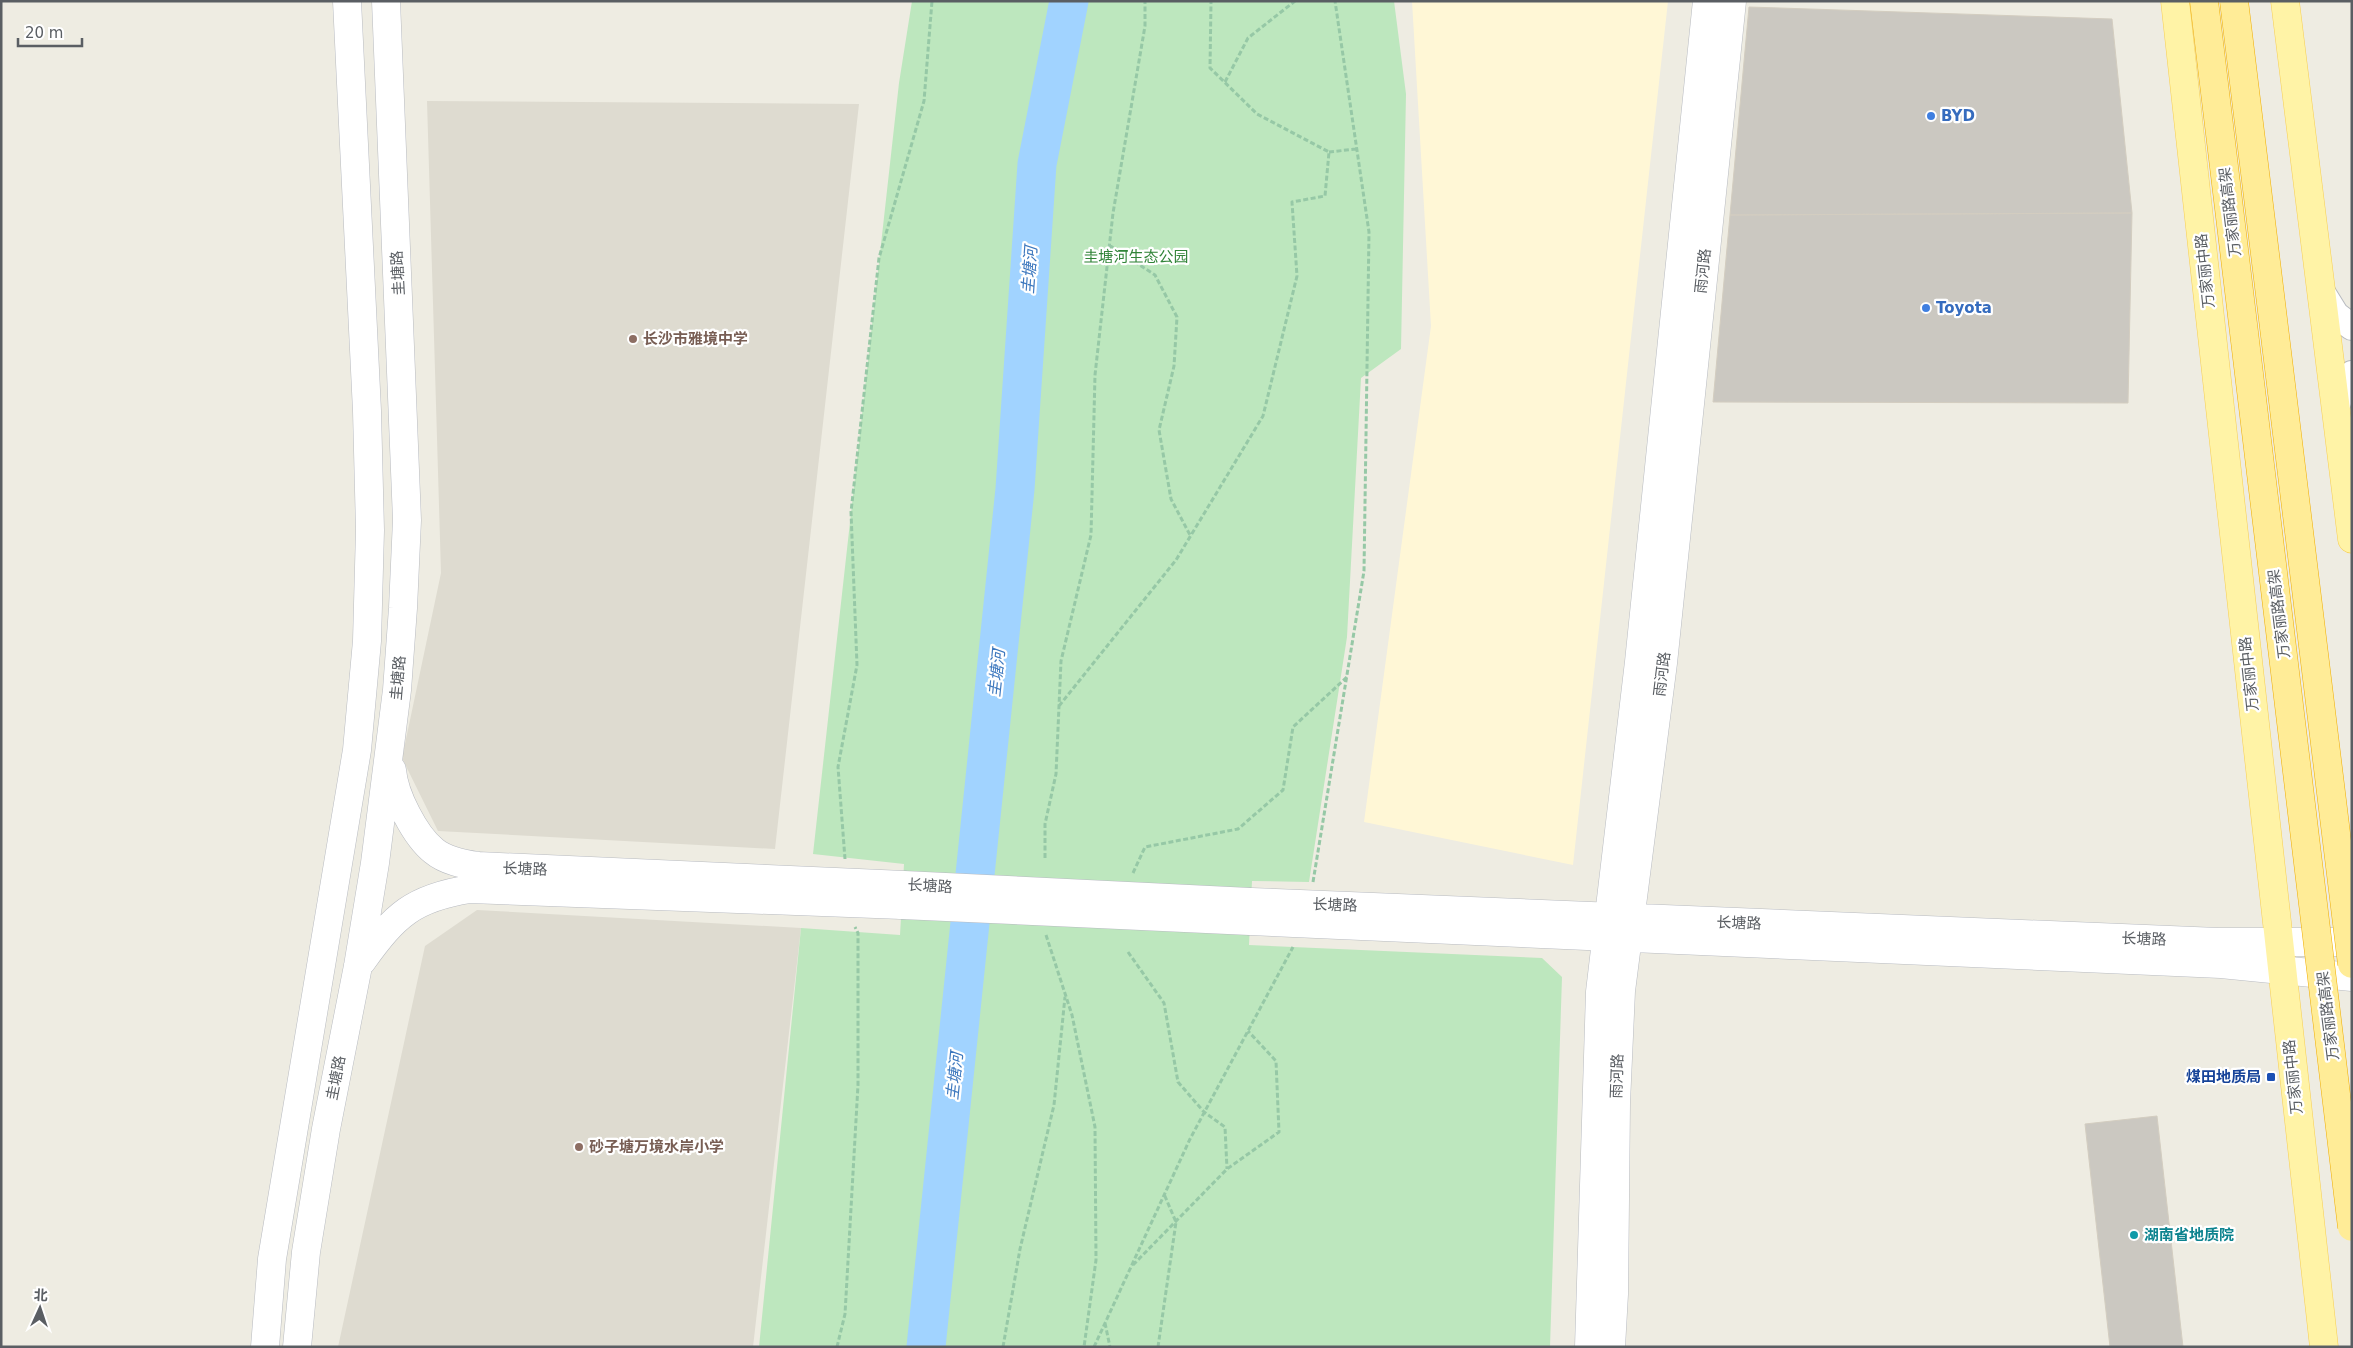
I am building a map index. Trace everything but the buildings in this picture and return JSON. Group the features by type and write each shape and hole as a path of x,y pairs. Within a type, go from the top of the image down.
{"highway":[{"name":"万家丽路高架","path":"2204,1 2352,1227"},
{"name":"万家丽路高架","path":"2234,1 2352,964"}],"main road":[{"path":"265,1347 272,1259 357,750 367,641 370,530 367,412 347,1"},
{"name":"圭塘路","path":"297,1347 306,1252 358,966 390,750 403,608 407,520 386,1"},
{"name":"雨河路","path":"1611,1347 1614,1294 1616,1103 1621,991 1617,928 1639,662 1707,1"},
{"name":"雨河路","path":"1589,1347 1598,1030 1663,663 1732,1"},
{"name":"万家丽中路","path":"2175,1 2324,1347"},
{"path":"2285,1 2352,539"},
{"name":"长塘路","path":"390,750 393,783 409,819 434,851 458,863 478,866 846,892 1617,928 2221,964 2352,978"},
{"name":"长塘路","path":"358,966 385,928 407,910 442,893 470,889 846,892"},
{"name":"长塘路","path":"1617,928 2218,942 2352,942"}],"street":[{"path":"2323,294 2336,315 2352,327"},
{"path":"2336,405 2344,384 2352,374"}],"path":[{"path":"837,1347 844,1314 858,1085 858,932 846,892 838,767 858,665 851,512 879,258 924,102 932,1"},
{"path":"1045,858 1045,824 1056,774 1060,661 1091,535 1095,375 1109,245 1145,26 1145,1"},
{"path":"1211,1 1210,68 1257,114 1329,152 1356,149"},
{"path":"1225,82 1248,38 1295,1"},
{"path":"1094,1347 1204,1112 1248,1031 1307,914 1364,571 1369,232 1335,1"},
{"path":"1058,707 1176,560 1263,416 1297,276 1292,202 1325,196 1329,152"},
{"path":"1109,245 1155,275 1177,317 1174,366 1160,430 1171,499 1191,536"},
{"path":"1133,874 1144,847 1238,829 1283,790 1293,727 1346,678"},
{"path":"1044,930 1072,1016 1095,1127 1096,1260 1084,1347"},
{"path":"1128,952 1164,1002 1178,1082 1204,1112 1224,1127 1227,1169"},
{"path":"1003,1347 1020,1249 1054,1105 1065,993"},
{"path":"1130,1267 1227,1169 1279,1132 1276,1061 1248,1031"},
{"path":"1158,1347 1176,1222 1164,1194"},
{"path":"1105,1323 1110,1347"}],"shaded area":[{"path":"1412,1 1668,1 1573,865 1364,822 1431,326"},
{"name":"长沙市雅境中学","path":"427,101 859,104 775,849 438,831 402,758 441,573"},
{"name":"砂子塘万境水岸小学","path":"477,910 801,928 753,1347 338,1347 425,946"}],"green space":[{"name":"圭塘河生态公园","path":"912,1 1394,1 1406,94 1401,349 1361,378 1347,637 1309,882 1252,881 1249,945 1542,958 1562,977 1550,1347 759,1347 801,928 900,935 904,864 813,854 899,83"}],"waterway":[{"name":"圭塘河","path":"926,1347 1015,489 1037,164 1069,1"}],"place":[{"name":"BYD","path":"1931,116"},
{"name":"Toyota","path":"1926,308"},
{"name":"长沙市雅境中学","path":"633,339"},
{"name":"煤田地质局","path":"2271,1077"},
{"name":"砂子塘万境水岸小学","path":"579,1147"},
{"name":"湖南省地质院","path":"2134,1235"}]}
